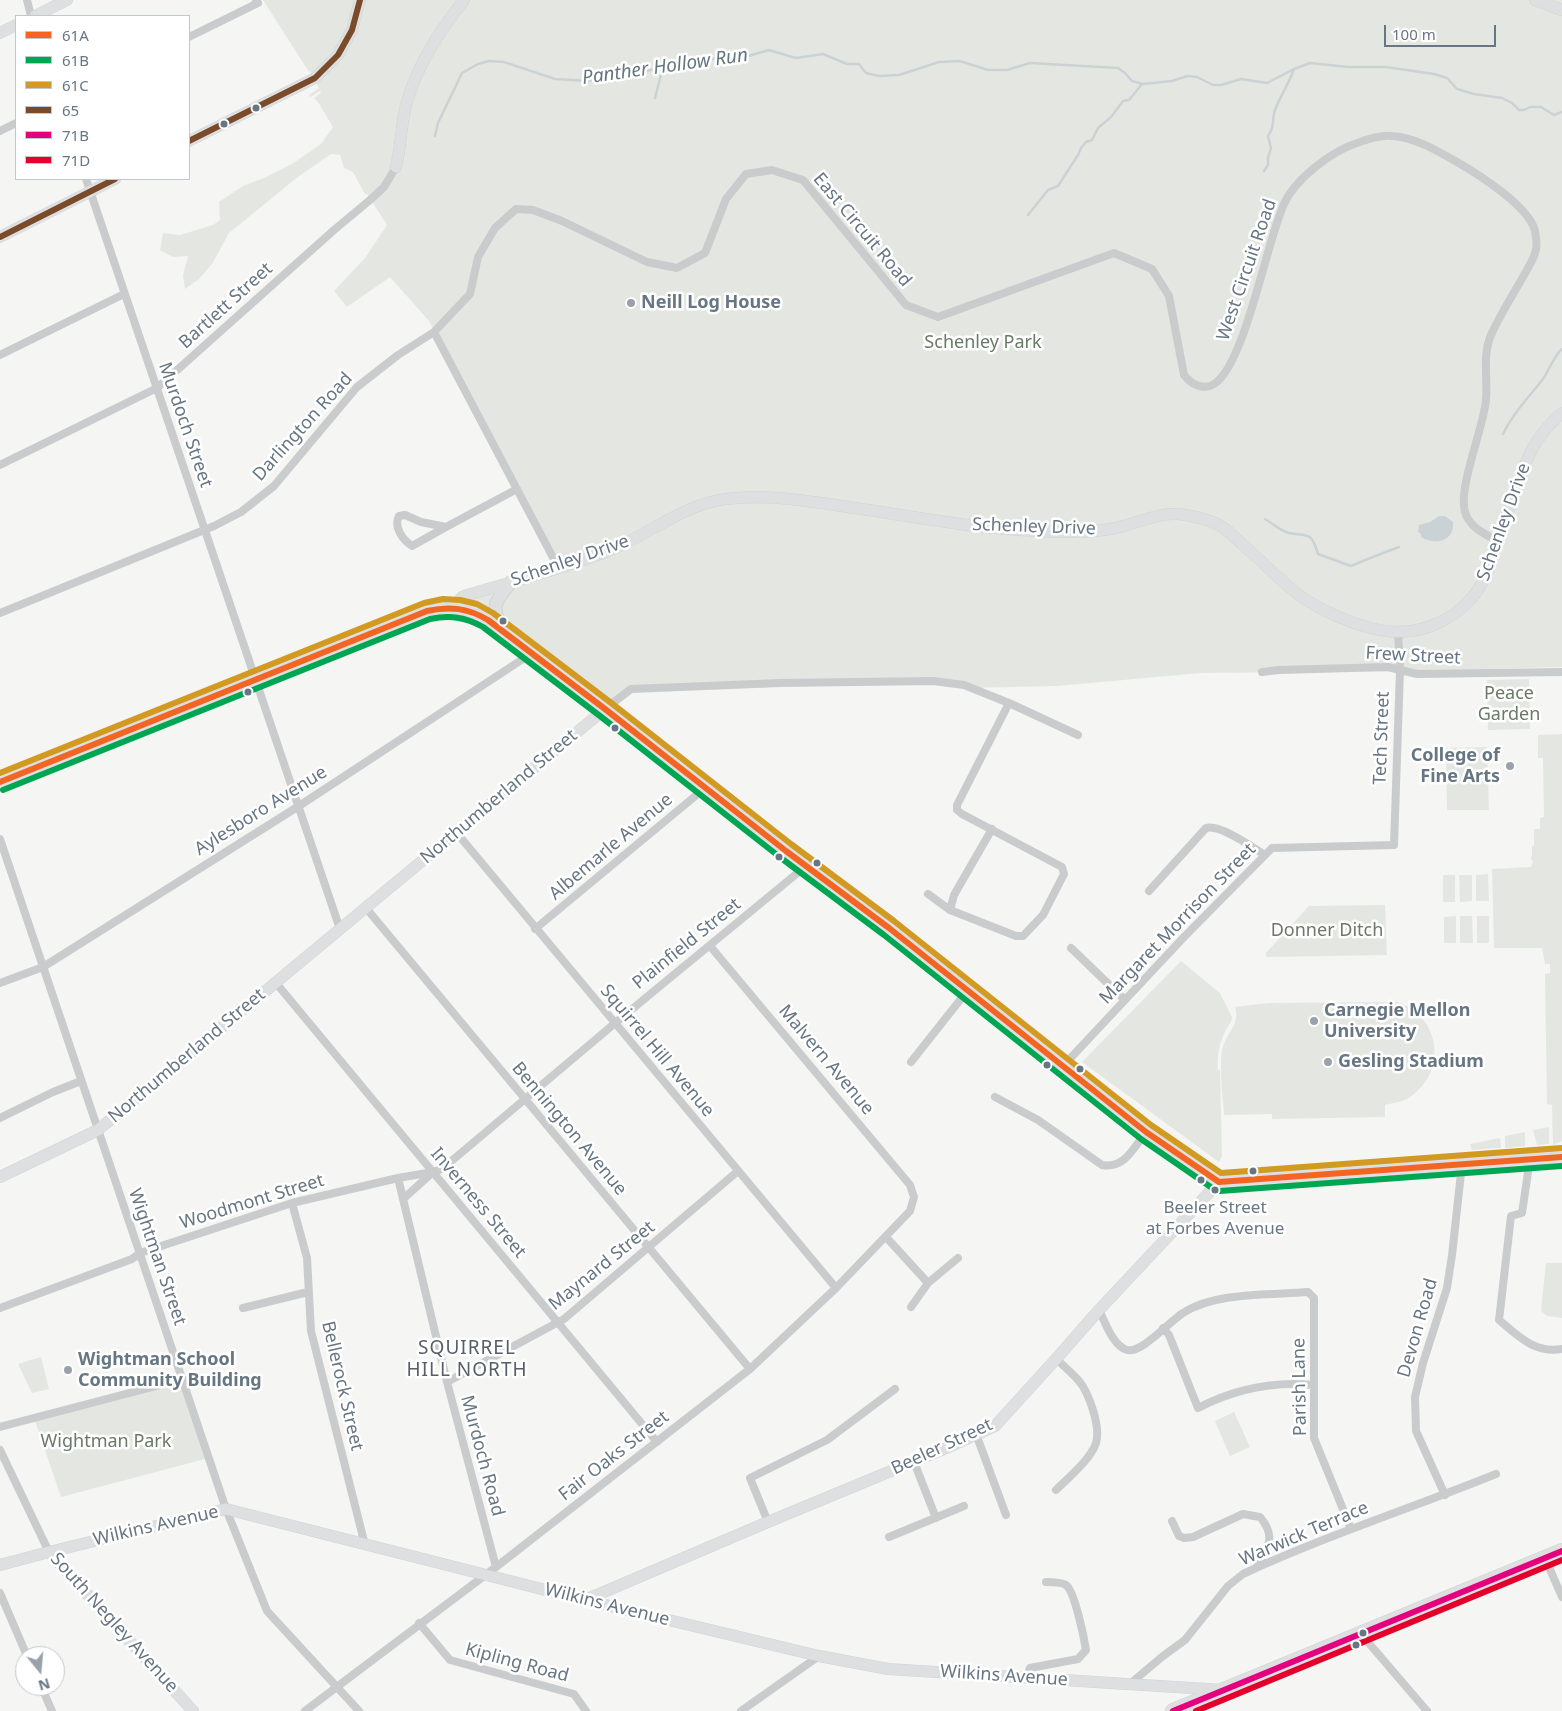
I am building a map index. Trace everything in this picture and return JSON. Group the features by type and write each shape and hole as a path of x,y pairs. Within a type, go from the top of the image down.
{"highway":[{"path":"1174,1711 1562,1551"}],"main road":[{"path":"504,632 495,615 495,607 499,597 511,582"},
{"path":"0,782 427,612 442,607 454,607 477,613 532,653 806,866 889,928 1146,1132 1219,1182 1562,1157"}],"street":[{"path":"27,0 33,15"},
{"path":"35,15 68,0"},
{"path":"190,37 258,3 256,0"},
{"path":"190,140 315,78 338,55 352,30 360,0"},
{"path":"396,167 401,148 406,106 419,66 443,27 464,0"},
{"path":"1535,0 1562,10"},
{"path":"0,33 15,26"},
{"path":"0,131 15,124"},
{"name":"West Circuit Road","path":"1184,375 1189,382 1199,386 1207,386 1215,383 1227,368 1238,347 1252,307 1284,203 1295,186 1312,170 1350,145 1370,139 1391,136 1410,140 1442,153 1488,180 1525,213 1534,229 1536,249 1497,322 1486,350 1486,401 1483,422 1463,495 1465,514 1475,528 1497,542"},
{"name":"Bartlett Street","path":"0,465 156,388 370,200 384,187 396,167"},
{"name":"East Circuit Road","path":"434,332 470,294 478,258 495,228 516,209 533,210 562,221 647,262 677,268 705,253 726,199 746,174 772,170 803,180 906,305 938,317 1114,253 1152,270 1169,296 1184,375"},
{"name":"Murdoch Street","path":"86,180 256,680"},
{"path":"0,237 113,180"},
{"path":"0,356 124,294"},
{"path":"434,332 558,567"},
{"name":"Darlington Road","path":"0,613 205,530 241,512 274,486 357,387 398,355 434,332"},
{"name":"Schenley Drive","path":"454,607 462,597 606,552 628,543 674,515 695,507 721,500 748,497 813,502 978,527 1025,531 1092,532 1130,525 1161,514 1182,514 1222,527 1298,595 1315,605 1368,628 1384,632 1413,631 1435,625 1462,607 1479,588 1489,570 1497,542 1530,452 1545,429 1562,412"},
{"path":"446,527 421,522 406,515 399,516 396,521 405,542 412,546 517,489"},
{"name":"Tech Street","path":"1394,844 1400,670 1398,632"},
{"name":"Aylesboro Avenue","path":"0,983 43,967 298,806 532,653"},
{"name":"Frew Street","path":"1262,672 1388,667 1417,674 1562,672"},
{"path":"256,680 340,929"},
{"name":"Northumberland Street","path":"0,1177 98,1130 631,689 889,681 933,681 964,684 1078,735"},
{"path":"928,894 950,910 1016,936 1023,936 1043,915 1064,874 1062,867 957,810 957,805 1009,703"},
{"name":"Albemarle Avenue","path":"535,929 705,788"},
{"path":"1149,891 1206,828 1220,829 1264,855"},
{"path":"950,910 954,895 992,829"},
{"name":"Squirrel Hill Avenue","path":"456,832 614,1024 836,1288"},
{"name":"Wightman Street","path":"0,839 4,865 43,967 226,1509 267,1610 359,1711"},
{"name":"Margaret Morrison Street","path":"1064,1065 1272,848 1394,844"},
{"name":"Plainfield Street","path":"402,1199 433,1172 442,1169 806,866"},
{"name":"Bennington Avenue","path":"366,908 750,1369"},
{"name":"Malvern Avenue","path":"710,946 910,1185 914,1197"},
{"path":"1071,948 1125,1000"},
{"name":"Inverness Street","path":"276,983 657,1442"},
{"path":"911,1062 968,990"},
{"path":"0,1118 53,1092 81,1081"},
{"path":"995,1097 1038,1120 1102,1165 1110,1166 1124,1160 1146,1132"},
{"path":"1530,1160 1522,1213 1511,1216 1499,1320 1528,1344 1555,1350 1562,1349"},
{"name":"Devon Road","path":"1445,1495 1416,1431 1415,1397 1423,1363 1447,1288 1462,1164"},
{"name":"Maynard Street","path":"446,1382 557,1322 649,1248 738,1171"},
{"name":"Woodmont Street","path":"0,1308 132,1260 140,1253 292,1203 398,1178 433,1172"},
{"name":"Murdoch Road","path":"398,1178 446,1382 496,1566"},
{"name":"Beeler Street","path":"586,1600 995,1426 1099,1310 1219,1182"},
{"name":"Fair Oaks Street","path":"305,1711 750,1369 836,1288 886,1237 910,1211 914,1197"},
{"name":"Bellerock Street","path":"292,1203 306,1258 312,1331 365,1546"},
{"path":"886,1237 928,1283"},
{"path":"911,1307 928,1283 958,1258"},
{"path":"243,1308 308,1292"},
{"name":"Parish Lane","path":"1163,1328 1184,1312 1199,1305 1224,1298 1308,1292 1314,1298 1314,1438 1351,1529"},
{"path":"1099,1310 1115,1340 1121,1347 1128,1350 1140,1348 1163,1328 1169,1335 1198,1408 1229,1394 1249,1388 1301,1384 1313,1386"},
{"path":"1056,1359 1084,1388 1096,1420 1096,1442 1090,1455 1056,1490"},
{"path":"0,1426 183,1379"},
{"path":"768,1522 750,1478 827,1440 895,1390"},
{"path":"976,1434 1006,1514"},
{"name":"South Negley Avenue","path":"0,1450 49,1552 193,1711"},
{"path":"914,1462 936,1518"},
{"name":"Warwick Terrace","path":"1130,1683 1185,1640 1228,1586 1243,1574 1351,1529 1445,1495 1496,1474"},
{"path":"889,1537 964,1506"},
{"name":"Wilkins Avenue","path":"0,1565 226,1509 365,1546 586,1600 819,1656 888,1669 1224,1690"},
{"path":"1172,1521 1179,1536 1184,1538 1193,1537 1243,1514 1260,1517 1268,1526 1270,1535 1266,1551 1256,1568"},
{"path":"1545,1558 1562,1596"},
{"path":"1026,1678 1030,1668 1078,1659 1086,1650 1070,1590 1066,1585 1060,1583 1046,1582"},
{"path":"0,1594 23,1646"},
{"name":"Kipling Road","path":"419,1623 450,1660 574,1694 586,1711"},
{"path":"1361,1634 1427,1711"},
{"path":"741,1711 819,1656"},
{"path":"45,1696 52,1711"}],"green space":[{"name":"Schenley Park","path":"263,0 1562,0 1562,667 1419,671 1201,673 1057,686 966,688 918,681 631,689 605,709 488,620 454,607 462,597 558,567 429,321 390,277 347,307 334,291 365,258 387,225 367,194 365,194 353,172 344,168 340,155 331,154 299,176 229,233 212,264 199,279 185,289 183,276 188,256 173,257 160,250 163,233 180,235 213,225 220,220 219,202 243,186 292,164 321,144 333,127 314,98 321,93 320,91 310,97 309,95 319,88 310,71"},
{"name":"Peace Garden","path":"1529,679 1530,729 1488,730 1487,680"},
{"path":"1562,734 1562,1141 1553,1145 1552,1105 1547,1104 1545,974 1550,973 1550,964 1545,964 1542,948 1494,948 1492,869 1531,867 1533,862 1530,857 1532,857 1532,846 1534,846 1534,829 1540,829 1540,818 1544,817 1543,758 1538,758 1538,735"},
{"path":"1487,747 1489,810 1447,810 1446,748"},
{"path":"1488,874 1489,901 1476,901 1476,875"},
{"path":"1443,875 1455,875 1455,902 1443,902"},
{"path":"1459,875 1472,875 1472,901 1460,902"},
{"name":"Donner Ditch","path":"1385,905 1387,955 1266,957 1266,953 1309,906"},
{"path":"1456,916 1456,943 1444,943 1444,917"},
{"path":"1460,916 1472,916 1473,943 1460,943"},
{"path":"1477,916 1489,916 1489,943 1477,943"},
{"path":"1181,961 1220,993 1232,1017 1221,1041 1218,1055 1222,1156 1219,1162 1082,1062"},
{"name":"Gesling Stadium","path":"1398,1002 1413,1010 1424,1020 1431,1033 1434,1047 1434,1062 1429,1076 1420,1088 1407,1099 1385,1105 1385,1117 1272,1119 1272,1114 1224,1115 1221,1058 1226,1039 1236,1019 1235,1007 1268,1003"},
{"path":"1549,1127 1549,1144 1537,1145 1533,1130"},
{"path":"1525,1132 1525,1146 1505,1148 1505,1136"},
{"path":"1500,1138 1501,1148 1472,1150 1470,1144"},
{"path":"1546,1263 1562,1263 1562,1318 1547,1316 1541,1311"},
{"path":"41,1357 49,1389 32,1393 18,1364"},
{"name":"Wightman Park","path":"183,1379 209,1458 61,1497 34,1418"},
{"path":"1234,1412 1250,1447 1230,1456 1215,1421"}],"shaded area":[{"path":"1439,516 1445,516 1453,522 1451,534 1438,541 1426,540 1421,537 1421,534 1418,532 1419,525 1430,522"}],"waterway":[{"name":"Panther Hollow Run","path":"435,136 438,123 462,73 478,64 489,61 504,62 555,79 589,81 623,70 647,71 669,65 698,63 723,56 745,57 769,50 796,58 823,54 847,64 859,64 866,73 879,76 899,75 939,62 960,61 988,70 1007,70 1030,63 1118,68 1132,81 1143,84 1172,81 1187,76 1197,77 1213,85 1221,85 1241,79 1267,83 1310,63 1348,67 1386,67 1434,74 1447,78 1457,89 1474,94 1502,98 1512,103 1519,110 1541,107 1554,115 1562,112"},
{"path":"655,98 663,67"},
{"path":"1264,171 1268,165 1271,148 1268,136 1272,129 1274,114 1294,69"},
{"path":"1028,215 1048,190 1058,186 1081,148 1086,142 1092,140 1098,128 1111,117 1123,101 1129,100 1142,84"},
{"path":"1503,434 1562,349"},
{"path":"1265,519 1286,532 1308,536 1311,538 1318,554 1351,566 1399,547"}],"transit line":[{"name":"65","path":"190,140 315,78 338,55 352,30 360,0"},
{"name":"65","path":"0,237 113,180"},
{"name":"61C","path":"0,773 424,603 443,599 477,604 493,613 791,844 894,921 1151,1125 1221,1173 1561,1148"},
{"name":"61A","path":"0,782 427,611 459,609 488,620 786,851 889,928 1146,1132 1219,1182 1562,1157"},
{"name":"61B","path":"3,790 430,619 444,617 464,619 483,627 781,858 884,935 1141,1139 1215,1190 1562,1166"},
{"name":"71B","path":"1173,1711 1562,1551"},
{"name":"71D","path":"1196,1711 1562,1560"}],"place":[{"name":"Neill Log House","path":"631,303"},
{"name":"College of Fine Arts","path":"1510,766"},
{"name":"Carnegie Mellon University","path":"1314,1021"},
{"name":"Gesling Stadium","path":"1328,1062"},
{"name":"Beeler Street at Forbes Avenue","path":"1215,1190"},
{"name":"Wightman School Community Building","path":"68,1370"}],"district":[{"name":"SQUIRREL HILL NORTH","path":"467,1360"}]}
